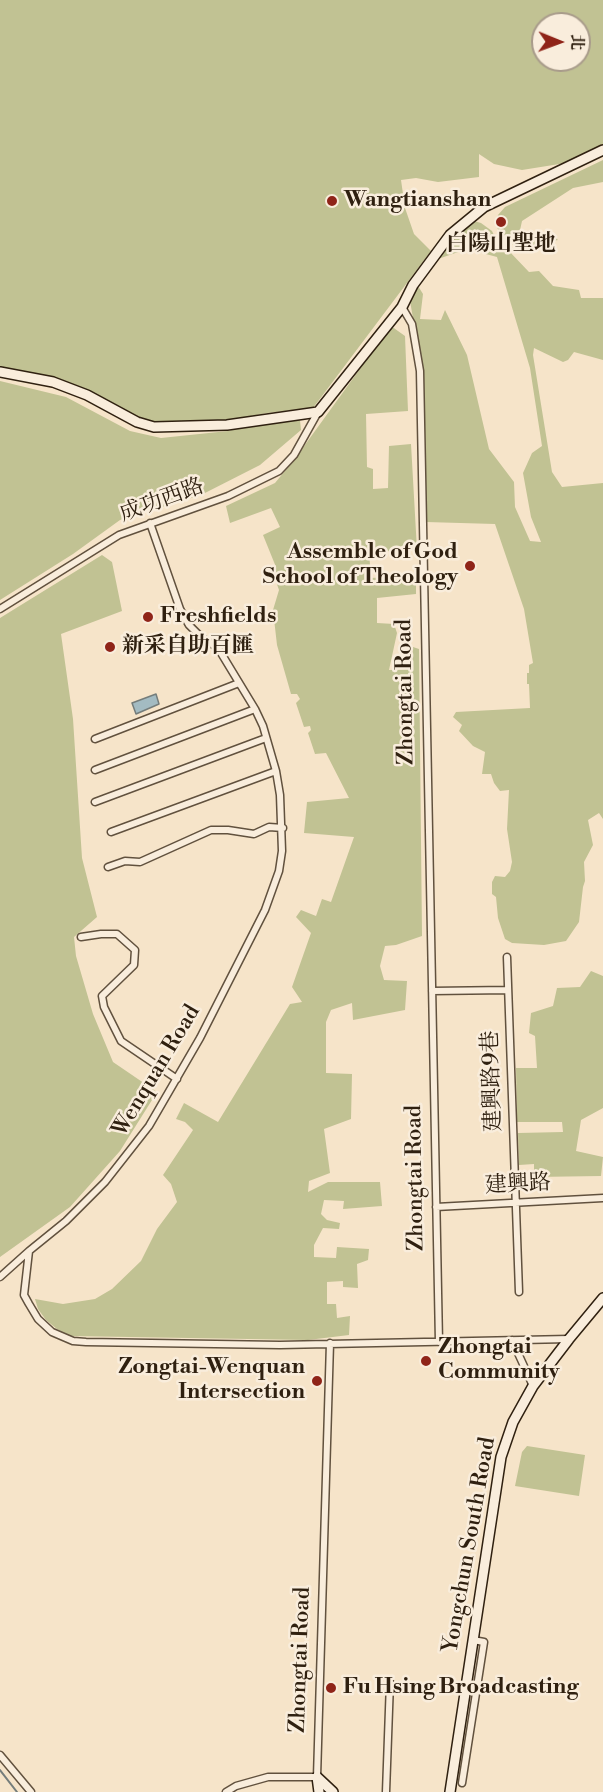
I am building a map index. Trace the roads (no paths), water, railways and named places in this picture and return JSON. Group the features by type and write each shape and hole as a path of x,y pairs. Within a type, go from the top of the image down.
{"street":[{"path":"0,372 53,382 87,395 137,422 154,427 227,425 318,412 402,307 413,285 450,235 484,207 603,150"},
{"name":"Zhongtai Road","path":"402,307 412,324 420,371 439,1342"},
{"name":"成功西路","path":"0,609 119,535 228,496 279,471 294,455 318,412"},
{"name":"Wenquan Road","path":"0,1276 66,1221 105,1182 149,1126 200,1038 265,910 279,871 283,828 276,771 266,738 255,709 218,648 201,637 189,625 180,609 150,523"},
{"path":"95,739 239,683"},
{"path":"94,770 255,709"},
{"path":"94,802 266,738"},
{"path":"111,832 276,771"},
{"path":"108,867 125,861 140,862 211,830 254,834 269,827 283,828"},
{"path":"81,938 117,934 135,950 134,965 102,996 104,1007 121,1041 177,1079"},
{"name":"建興路9巷","path":"507,957 519,1292"},
{"path":"432,991 508,990"},
{"name":"建興路","path":"436,1207 603,1198"},
{"path":"29,1251 24,1295 43,1324 66,1339 86,1342 270,1345 569,1339"},
{"name":"Yongchun South Road","path":"450,1792 501,1457 513,1422 533,1386 603,1298"},
{"path":"512,1340 533,1386"},
{"name":"Zhongtai Road","path":"317,1777 330,1343"},
{"path":"462,1783 484,1642 473,1640"},
{"path":"386,1792 390,1682"},
{"path":"0,1755 32,1792"},
{"path":"226,1792 236,1786 268,1777 317,1777 333,1792"},
{"path":"317,1777 319,1792"}],"water":[{"path":"156,694 159,704 136,714 132,703"}],"waterway":[{"path":"0,1770 17,1792"}],"place":[{"name":"Wangtianshan","path":"332,201"},
{"name":"白陽山聖地","path":"501,222"},
{"name":"Assemble of God School of Theology","path":"470,566"},
{"name":"Freshfields","path":"148,617"},
{"name":"新采自助百匯","path":"110,647"},
{"name":"Zhongtai Community","path":"426,1361"},
{"name":"Zongtai-Wenquan Intersection","path":"317,1381"},
{"name":"Fu Hsing Broadcasting","path":"331,1688"}]}
